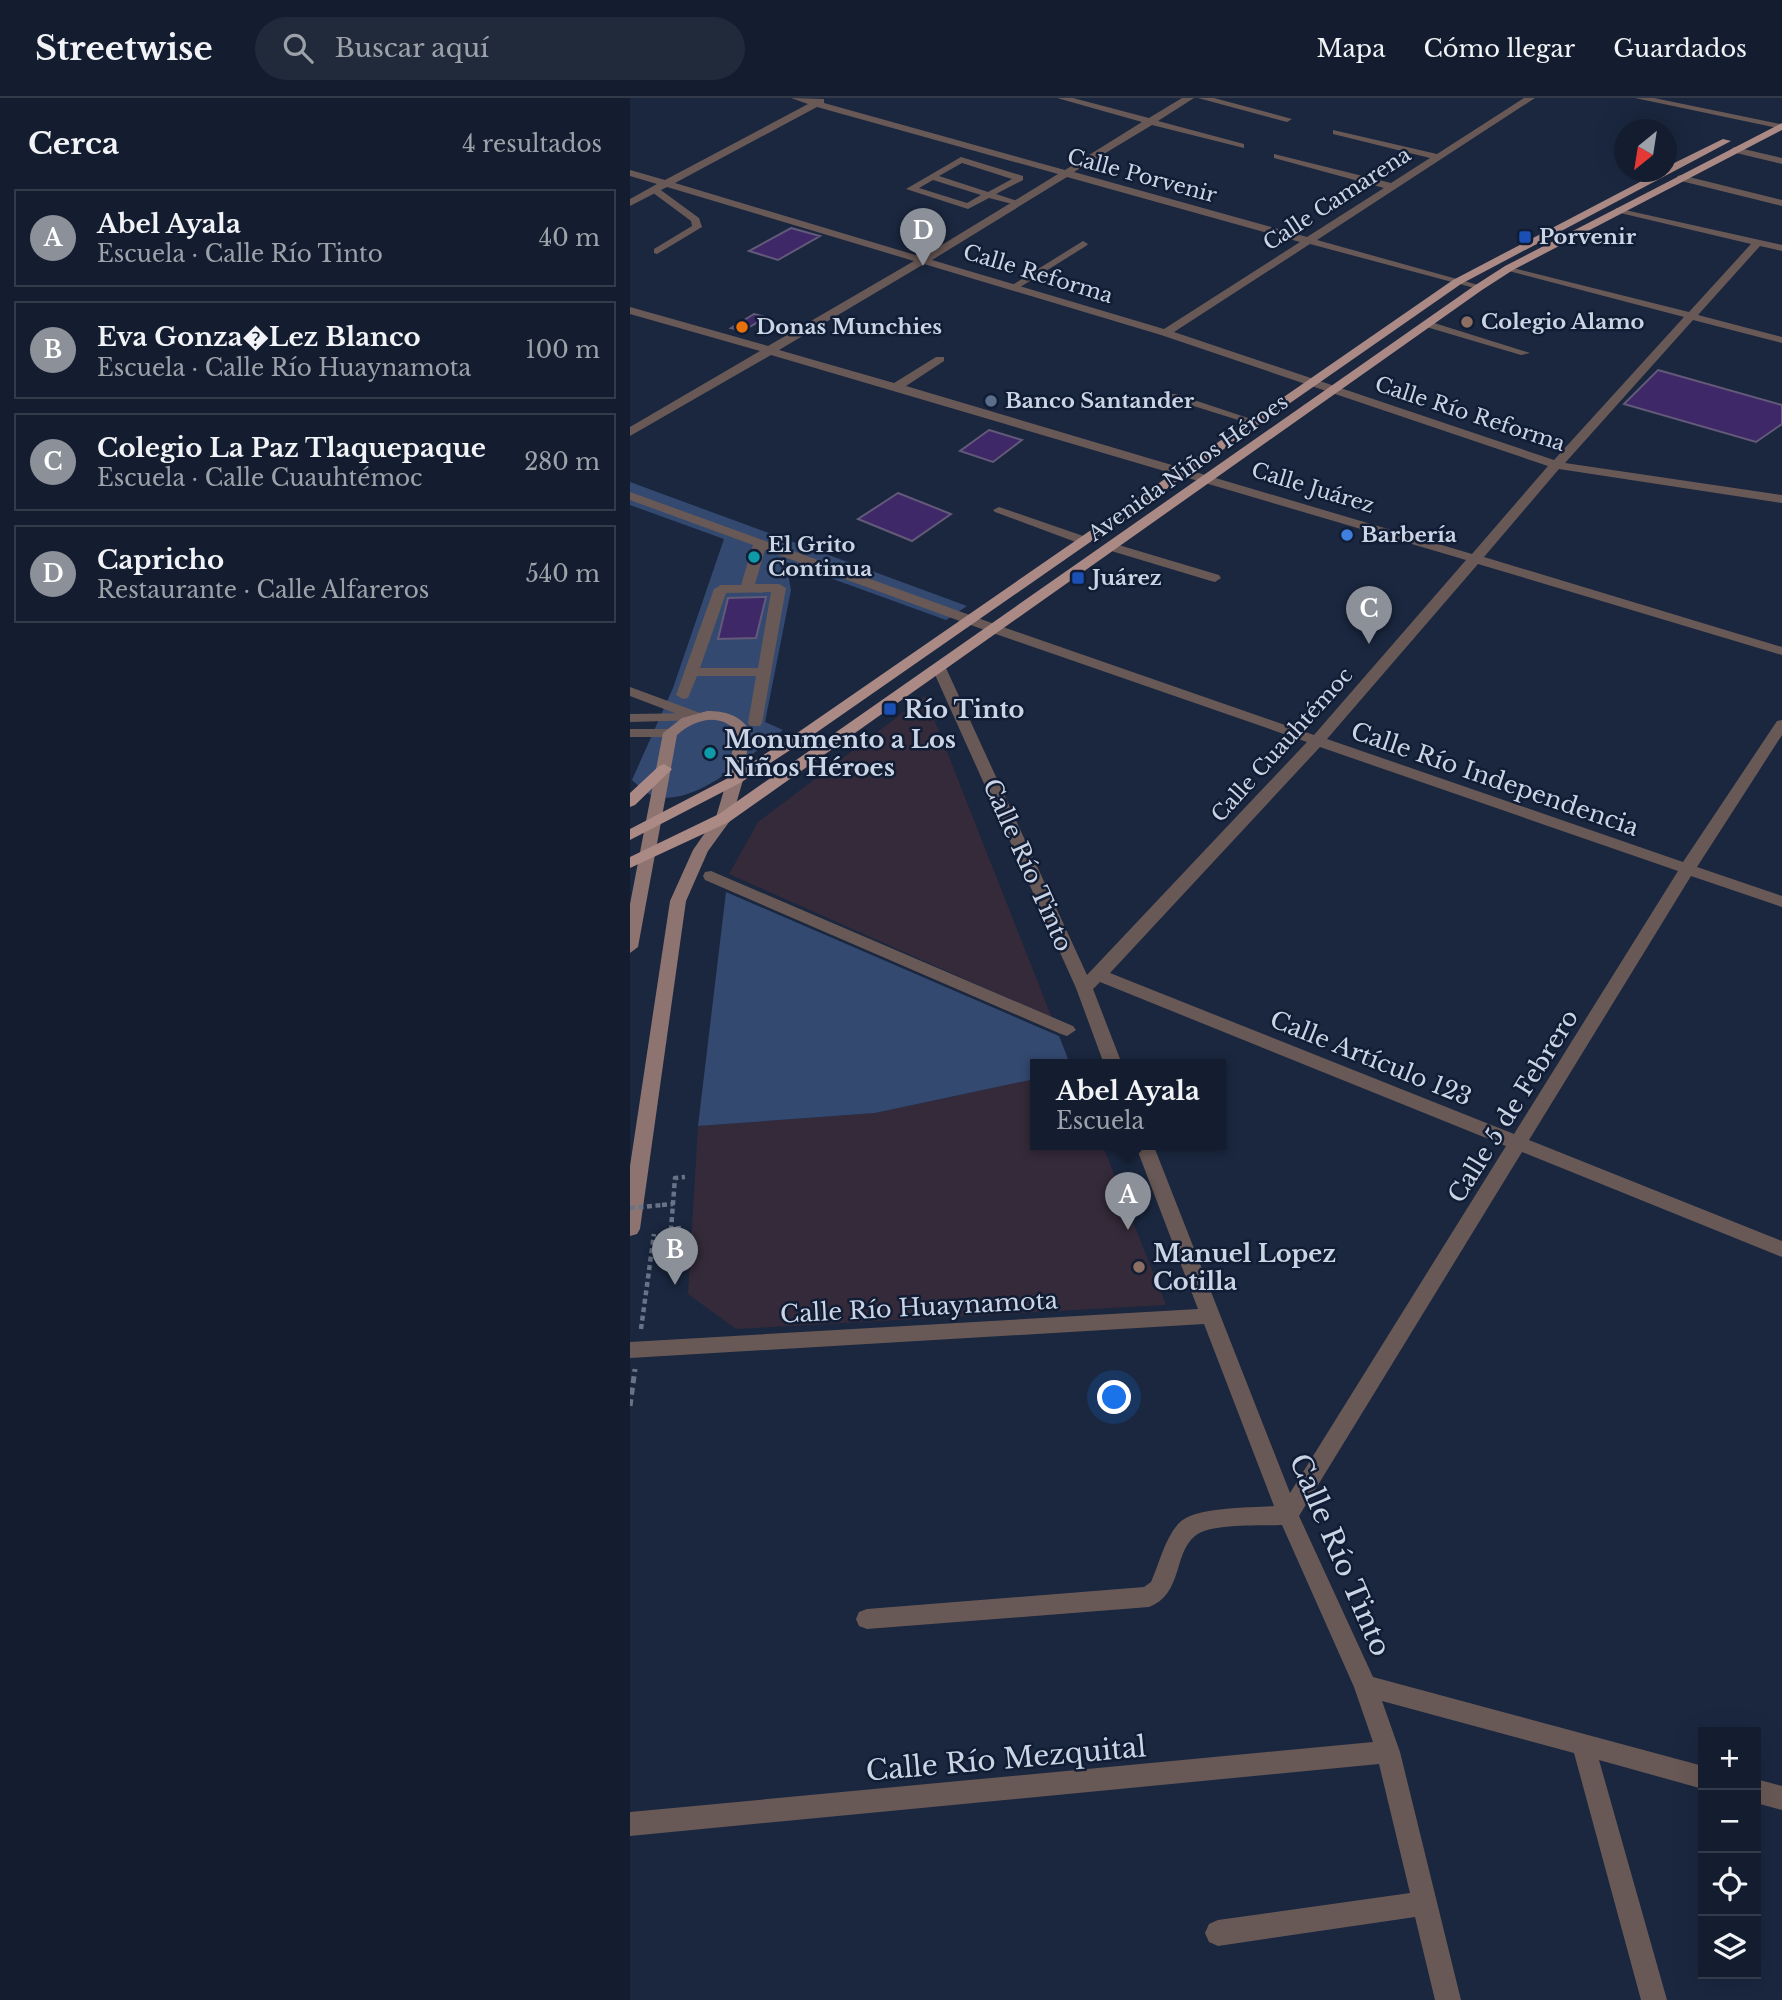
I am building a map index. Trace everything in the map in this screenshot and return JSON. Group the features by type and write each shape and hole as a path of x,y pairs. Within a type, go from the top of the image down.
{"main road":[{"path":"1749,129 1782,113"},
{"name":"Avenida Niños Héroes","path":"630,863 724,818 1509,268 1781,127"},
{"name":"Avenida Niños Héroes","path":"1677,166 1738,135"},
{"name":"Avenida Niños Héroes","path":"630,835 735,780 1457,282 1501,256 1645,182"},
{"path":"630,947 670,733 698,717 721,716 732,719 743,730 735,780 724,818 701,850 678,901 630,1229"},
{"path":"630,802 664,769"}],"street":[{"name":"Calle Porvenir","path":"796,98 822,101 1006,158 1478,288"},
{"path":"1062,98 1241,146"},
{"path":"630,432 924,260 1189,98"},
{"path":"1203,98 1287,118"},
{"name":"Calle Camarena","path":"1165,333 1530,98"},
{"path":"1640,98 1781,127"},
{"path":"630,203 822,101"},
{"path":"1336,132 1439,157"},
{"path":"1735,150 1782,160"},
{"path":"1277,156 1393,187"},
{"name":"Calle Reforma","path":"630,173 1165,333 1313,382"},
{"path":"1681,178 1782,203"},
{"path":"1620,210 1782,248"},
{"name":"Calle Cuauhtémoc","path":"1084,988 1317,741 1556,465 1758,242"},
{"path":"1509,268 1782,340"},
{"name":"Calle Juárez","path":"630,310 1184,471 1782,651"},
{"path":"895,388 940,359"},
{"name":"Calle Río Reforma","path":"1313,382 1556,465 1782,499"},
{"name":"Calle Río Independencia","path":"630,496 995,629 1782,902"},
{"path":"747,589 760,543"},
{"path":"683,695 721,589 779,588 755,723"},
{"name":"Calle Río Tinto","path":"940,668 1084,988 1111,1059"},
{"path":"691,672 765,672"},
{"path":"630,691 698,717"},
{"name":"Calle 5 de Febrero","path":"1287,1515 1687,869 1782,724"},
{"path":"711,876 1067,1030"},
{"name":"Calle Artículo 123","path":"1098,975 1782,1249"},
{"name":"Calle Río Tinto","path":"1146,1150 1287,1515 1365,1686 1388,1752 1448,2000"},
{"name":"Calle Río Huaynamota","path":"630,1350 1211,1316"},
{"path":"867,1619 1149,1597 1158,1589 1181,1537 1189,1527 1217,1520 1287,1515"},
{"path":"1365,1686 1698,1776"},
{"path":"1583,1745 1654,2000"},
{"name":"Calle Río Mezquital","path":"630,1825 1388,1752"},
{"path":"1761,1792 1782,1798"},
{"path":"1218,1933 1424,1903"}],"lane":[{"path":"978,174 1006,158"},
{"path":"961,160 987,168 1020,178 968,206 911,190 961,160"},
{"path":"932,177 964,182 989,195 1017,204"},
{"path":"655,190 696,220 697,227 657,251"},
{"path":"1014,287 1083,244"},
{"path":"1427,324 1525,354"},
{"path":"1172,396 1255,422"},
{"path":"999,510 1085,541"},
{"path":"1112,547 1215,579"},
{"path":"630,718 698,717"},
{"path":"630,733 670,733"}],"path":[{"path":"681,1228 671,1229 675,1178 685,1177"},
{"path":"630,1208 673,1204"}],"shaded area":[{"path":"630,482 967,606 946,620 786,562 791,590 765,722 783,730 720,778 702,788 666,798 649,794 632,780 673,688 724,539 630,505"},
{"path":"925,696 1052,1018 729,874 758,822"},
{"path":"726,892 1059,1036 1068,1059 1030,1059 1030,1080 875,1113 698,1126"},
{"path":"1030,1080 1030,1150 1104,1150 1166,1305 736,1329 688,1294 698,1126 875,1113"}],"building":[{"path":"791,228 820,236 778,260 749,251"},
{"path":"754,314 766,317 743,331 731,328"},
{"path":"1658,370 1782,405 1782,424 1756,442 1624,404"},
{"path":"989,430 1022,440 993,462 960,451"},
{"path":"898,493 951,514 912,541 858,519"},
{"path":"766,597 756,638 718,639 728,598"}],"place":[{"name":"Porvenir","path":"1525,237"},
{"name":"Capricho","path":"923,266"},
{"name":"Colegio Alamo","path":"1467,322"},
{"name":"Donas Munchies","path":"742,327"},
{"name":"Banco Santander","path":"991,401"},
{"name":"Barbería","path":"1347,535"},
{"name":"El Grito Continua","path":"754,557"},
{"name":"Juárez","path":"1078,578"},
{"name":"Colegio La Paz Tlaquepaque","path":"1369,644"},
{"name":"Río Tinto","path":"890,709"},
{"name":"Monumento a Los Niños Héroes","path":"710,753"},
{"name":"Abel Ayala","path":"1128,1230"},
{"name":"Manuel Lopez Cotilla","path":"1139,1267"},
{"name":"Eva Gonza�Lez Blanco","path":"675,1285"}]}
